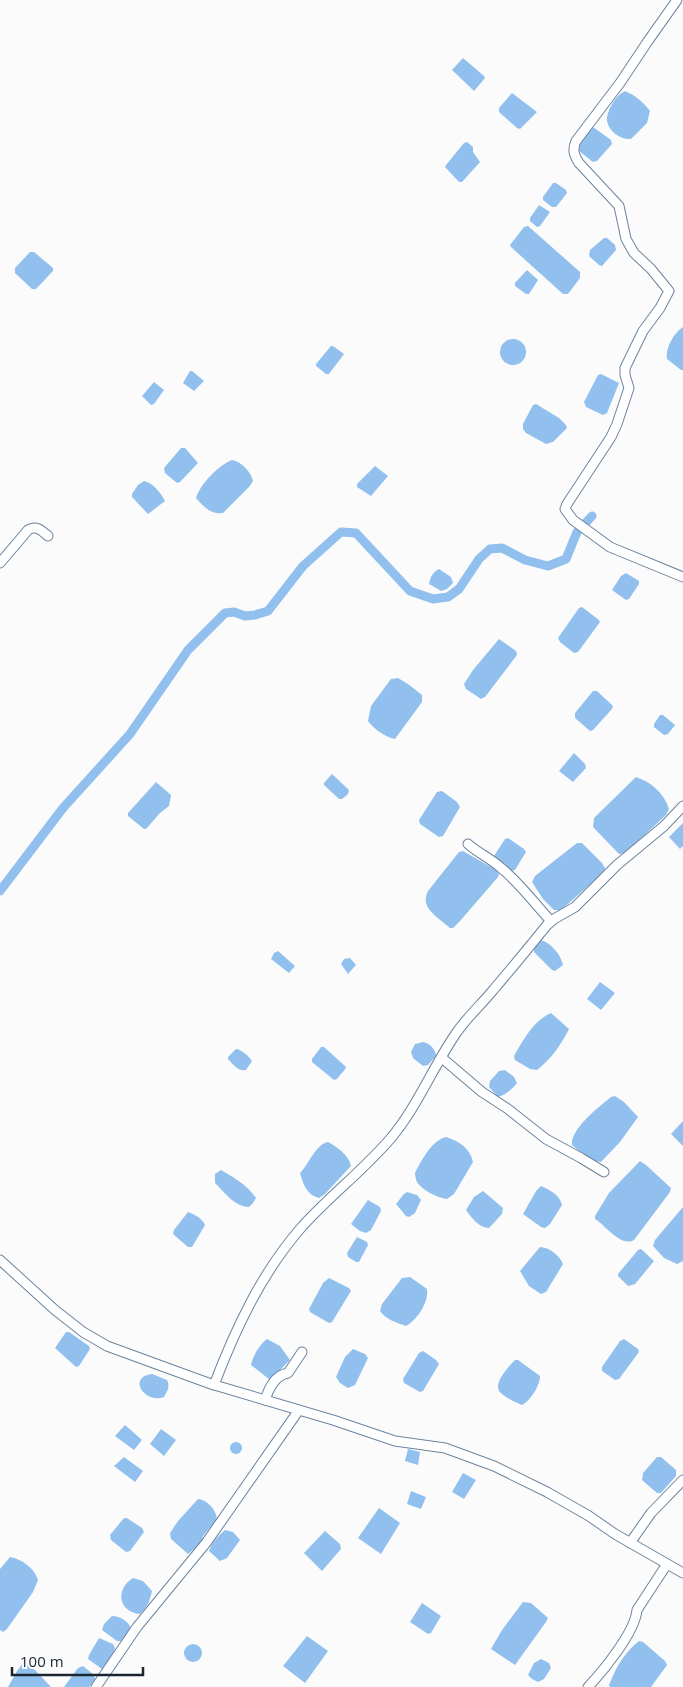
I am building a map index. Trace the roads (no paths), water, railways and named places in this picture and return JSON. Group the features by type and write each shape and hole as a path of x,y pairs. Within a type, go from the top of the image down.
{"street":[{"path":"678,0 620,83 576,141 573,148 574,155 580,163 619,206 626,239 634,253 660,279 669,291 660,308 643,332 625,368 624,375 628,388 611,437 565,509 573,520 610,547 683,577"},
{"path":"0,563 4,551 28,530 36,528 48,536"},
{"path":"214,1385 241,1322 262,1282 283,1252 314,1214 391,1137 415,1104 457,1032 551,921 575,907 617,865 664,826 683,806"},
{"path":"468,844 515,880 551,921"},
{"path":"442,1058 482,1092 508,1109 546,1139 604,1172"},
{"path":"0,1260 83,1332 107,1346 214,1385 395,1441 445,1448 494,1466 547,1492 683,1573"},
{"path":"265,1400 267,1393 277,1378 282,1374 288,1373 302,1352"},
{"path":"96,1687 137,1627 206,1543 299,1410"},
{"path":"630,1543 651,1513 683,1480"},
{"path":"588,1687 630,1632 637,1610 666,1564"}],"water":[{"path":"463,58 485,78 474,91 452,70"},
{"path":"625,91 639,99 650,111 647,123 631,139 623,138 616,134 610,129 607,121 612,104"},
{"path":"512,93 537,112 520,129 499,112 499,108"},
{"path":"593,127 611,140 612,144 597,161 593,162 579,151 583,138"},
{"path":"467,142 473,147 473,152 480,162 462,182 459,182 445,167 464,143"},
{"path":"553,183 566,190 567,193 556,207 552,207 543,200 543,197"},
{"path":"539,205 550,212 540,226 537,227 530,221 530,218"},
{"path":"528,226 580,272 580,278 568,294 563,294 511,247 510,245 524,227"},
{"path":"604,238 607,238 615,245 616,250 602,266 589,256 590,250"},
{"path":"30,252 34,252 53,268 53,271 36,289 32,289 15,273 15,268"},
{"path":"527,270 538,280 529,294 515,286 515,283"},
{"path":"683,327 683,370 681,370 667,359 667,350 676,333"},
{"path":"513,339 523,342 526,352 523,362 513,365 503,362 500,352 503,342"},
{"path":"331,346 344,354 329,374 326,374 316,364"},
{"path":"190,371 204,381 194,391 183,383"},
{"path":"601,374 619,383 607,413 603,415 586,407 584,402 598,375"},
{"path":"154,382 164,390 154,404 151,405 142,396"},
{"path":"536,404 559,418 566,425 567,428 553,442 546,444 526,433 523,429 523,424 533,405"},
{"path":"181,448 185,448 198,463 177,483 165,473 164,468"},
{"path":"232,460 246,468 253,481 223,513 215,513 204,507 196,498 201,487 211,476 221,466"},
{"path":"375,466 388,476 371,496 357,487 357,484"},
{"path":"144,481 151,484 165,501 148,514 132,497 138,485"},
{"path":"439,569 451,577 453,583 447,589 441,591 429,584 432,575"},
{"path":"626,573 639,581 639,584 629,599 626,600 612,590 621,576"},
{"path":"582,607 600,622 578,652 574,653 560,642 558,638 579,608"},
{"path":"499,639 516,651 517,655 485,697 481,699 466,689 464,684"},
{"path":"398,678 422,695 422,702 395,739 380,732 368,721 371,706 391,679"},
{"path":"593,691 597,691 613,706 593,730 590,731 575,718 575,713"},
{"path":"660,715 663,715 675,725 668,734 664,735 654,727"},
{"path":"574,753 585,764 586,768 573,782 559,771"},
{"path":"332,774 349,790 348,794 342,799 339,799 324,785"},
{"path":"636,777 656,789 664,798 669,809 666,815 625,853 619,854 593,827 594,818"},
{"path":"156,782 171,795 169,806 144,829 128,816 128,813"},
{"path":"442,791 457,802 460,807 443,836 439,837 420,824 419,820 437,792"},
{"path":"683,823 683,846 680,849 669,837"},
{"path":"508,838 526,852 515,870 511,871 495,860 494,856 505,839"},
{"path":"577,843 582,843 602,863 605,868 604,872 561,910 554,910 543,899 532,882 535,876"},
{"path":"463,851 496,870 499,874 460,921 453,928 450,928 431,912 426,902 426,897 428,891 459,852"},
{"path":"541,940 558,953 562,961 563,965 555,971 534,952 534,948"},
{"path":"278,951 295,966 289,973 271,959 274,953"},
{"path":"350,958 356,965 348,974 341,964 344,959"},
{"path":"600,982 615,993 601,1010 587,999"},
{"path":"551,1013 569,1029 547,1061 537,1070 530,1069 515,1060 514,1056 534,1025"},
{"path":"423,1042 432,1047 436,1056 428,1065 423,1066 413,1058 411,1052 415,1044"},
{"path":"321,1047 324,1047 346,1068 337,1079 334,1080 312,1062 312,1059"},
{"path":"236,1049 252,1061 246,1070 238,1069 228,1059"},
{"path":"505,1070 514,1077 517,1083 509,1092 498,1097 489,1087 490,1081 499,1071"},
{"path":"615,1096 624,1102 638,1117 620,1142 601,1162 590,1160 572,1145 573,1139 580,1125 600,1106"},
{"path":"683,1121 683,1146 671,1134"},
{"path":"446,1137 463,1146 472,1157 473,1162 454,1194 447,1199 426,1191 419,1185 415,1173 424,1157 436,1142"},
{"path":"328,1142 345,1155 351,1166 319,1198 309,1192 304,1185 300,1173 316,1150"},
{"path":"640,1161 671,1188 670,1192 634,1240 625,1241 610,1232 595,1219 595,1216 609,1193"},
{"path":"221,1170 245,1186 256,1198 249,1207 234,1202 215,1183 215,1174"},
{"path":"541,1186 557,1196 562,1205 550,1224 545,1228 523,1214 536,1191"},
{"path":"483,1191 503,1208 502,1214 489,1228 479,1224 466,1210 474,1197"},
{"path":"407,1192 417,1195 421,1200 415,1213 409,1217 396,1204"},
{"path":"368,1200 380,1207 381,1211 371,1230 366,1233 351,1224"},
{"path":"683,1207 683,1261 677,1264 664,1258 653,1246 655,1240"},
{"path":"188,1212 195,1215 205,1225 192,1247 188,1247 173,1234"},
{"path":"357,1237 367,1242 368,1245 359,1262 348,1257 347,1253"},
{"path":"540,1247 554,1252 563,1264 546,1292 541,1294 529,1286 520,1271"},
{"path":"641,1249 654,1261 635,1284 628,1286 618,1274 638,1250"},
{"path":"410,1277 427,1289 427,1294 421,1310 414,1320 406,1326 388,1318 380,1311 382,1304 402,1278"},
{"path":"329,1278 349,1288 351,1291 332,1322 329,1323 310,1312 309,1309 323,1283"},
{"path":"66,1332 69,1332 89,1346 90,1349 79,1366 76,1367 55,1348"},
{"path":"267,1339 280,1346 290,1360 270,1380 251,1365 257,1351"},
{"path":"624,1339 638,1349 639,1352 619,1379 615,1380 602,1371 602,1367 620,1341"},
{"path":"353,1349 365,1354 368,1358 355,1385 348,1388 340,1383 336,1377 345,1357"},
{"path":"423,1351 439,1364 423,1391 420,1392 404,1383 403,1379 419,1353"},
{"path":"515,1360 518,1360 540,1376 534,1393 522,1405 505,1397 498,1390 499,1381"},
{"path":"152,1374 167,1380 168,1388 164,1397 150,1397 141,1389 141,1380 145,1376"},
{"path":"125,1425 142,1440 134,1450 115,1436"},
{"path":"161,1429 176,1440 164,1456 150,1444"},
{"path":"234,1442 238,1442 242,1448 238,1454 234,1454 230,1450 230,1446"},
{"path":"408,1449 420,1452 418,1465 405,1461"},
{"path":"124,1457 143,1471 135,1482 114,1466"},
{"path":"657,1457 661,1457 676,1470 676,1476 661,1493 657,1493 642,1480 643,1473"},
{"path":"463,1473 476,1480 464,1499 452,1492"},
{"path":"411,1491 426,1497 421,1509 407,1504"},
{"path":"198,1499 205,1501 211,1506 217,1519 203,1536 201,1543 188,1554 171,1539 170,1533"},
{"path":"379,1508 400,1523 381,1554 358,1538"},
{"path":"124,1518 142,1528 144,1532 130,1551 126,1552 111,1540 110,1535"},
{"path":"225,1530 233,1532 240,1540 227,1558 220,1561 209,1551 216,1539"},
{"path":"325,1531 340,1544 341,1549 322,1571 304,1553"},
{"path":"10,1557 27,1565 34,1572 38,1580 33,1592 3,1632 0,1630 0,1569"},
{"path":"133,1578 143,1581 152,1591 145,1609 140,1614 127,1609 123,1605 123,1588"},
{"path":"523,1602 531,1603 548,1618 515,1665 491,1649 502,1630"},
{"path":"422,1603 441,1616 431,1633 428,1634 410,1622"},
{"path":"112,1616 123,1619 131,1628 126,1637 121,1641 117,1641 102,1630 104,1624"},
{"path":"307,1636 328,1651 305,1683 283,1666"},
{"path":"99,1638 113,1644 115,1648 111,1660 102,1669 88,1659"},
{"path":"639,1641 643,1642 665,1661 667,1665 651,1687 610,1687 609,1685 621,1661"},
{"path":"193,1644 199,1647 202,1653 199,1659 193,1662 187,1659 184,1653 187,1647"},
{"path":"541,1659 549,1663 551,1668 544,1679 538,1682 528,1675 534,1663"},
{"path":"24,1662 35,1670 51,1687 8,1687"},
{"path":"83,1666 94,1675 95,1680 89,1687 64,1687 78,1668"}],"waterway":[{"path":"0,891 63,808 130,734 188,650 225,613 234,612 245,616 268,611 303,566 341,532 356,533 410,591 433,599 448,597 459,589 479,559 490,549 502,548 525,560 548,566 566,559 577,532 592,516"}]}
